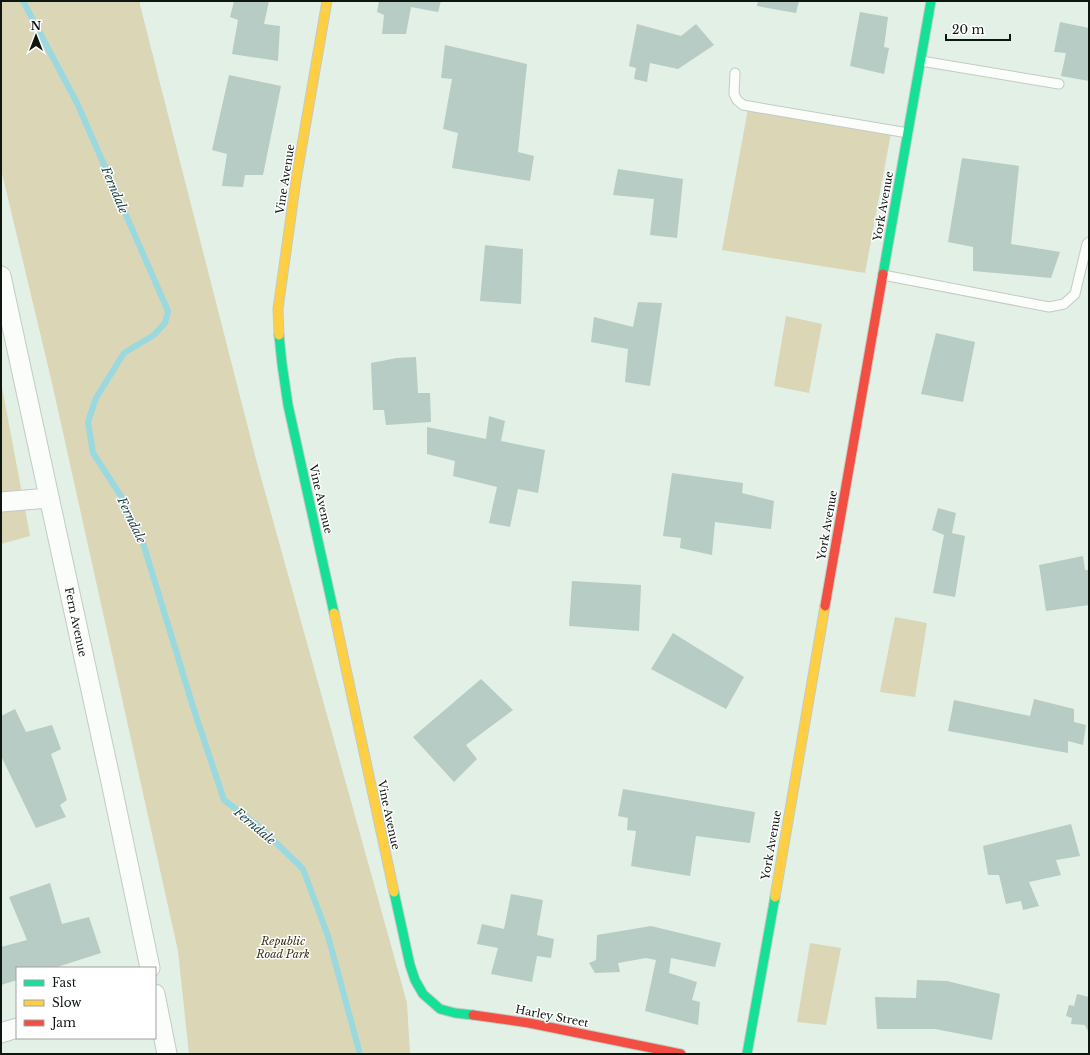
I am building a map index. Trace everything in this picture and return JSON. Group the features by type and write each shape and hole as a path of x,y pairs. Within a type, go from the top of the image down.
{"street":[{"name":"Vine Avenue","path":"327,1 296,180 278,309 281,349 288,405 339,634 405,949 415,980 423,994"},
{"name":"York Avenue","path":"746,1054 931,1"},
{"name":"Fern Avenue","path":"1,276 150,967"},
{"path":"1,502 49,498"},
{"name":"Harley Street","path":"423,994 440,1009 455,1013 529,1023 681,1054"},
{"path":"156,999 167,1054"},
{"path":"1,1033 16,1028"}],"lane":[{"path":"921,60 1059,84"},
{"path":"735,73 734,94 737,100 743,105 908,133"},
{"path":"883,276 1049,307 1064,304 1075,294 1087,244 1089,242"}],"green space":[{"name":"Republic Road Park","path":"1,1 140,1 257,463 407,1003 410,1054 189,1054 178,951 52,383 1,169"},
{"path":"748,109 891,133 865,273 722,250"},
{"path":"786,316 822,324 809,393 774,386"},
{"path":"1,382 30,536 1,544"},
{"path":"895,617 927,623 915,697 880,692"},
{"path":"810,943 841,948 826,1025 797,1022"}],"building":[{"path":"234,1 269,1 264,24 280,26 278,61 232,54 238,20 230,17"},
{"path":"379,1 441,1 438,12 411,7 406,34 382,34 384,15 377,12"},
{"path":"758,1 799,1 796,13 757,6"},
{"path":"860,12 888,17 884,47 889,48 884,74 850,66"},
{"path":"1060,22 1089,28 1089,81 1061,76 1066,53 1054,52"},
{"path":"637,24 681,36 696,24 714,45 678,69 650,63 647,82 634,79 636,68 629,66"},
{"path":"445,45 527,64 518,152 534,156 530,181 452,168 458,133 443,129 452,79 441,78"},
{"path":"229,75 281,86 263,175 245,175 243,187 222,186 227,154 212,150"},
{"path":"962,158 1019,166 1011,244 1060,252 1051,278 973,271 973,247 948,242"},
{"path":"618,169 683,179 677,238 650,235 654,199 613,195"},
{"path":"485,245 523,249 521,304 480,301"},
{"path":"638,302 662,303 650,386 625,382 628,349 591,342 594,317 633,327"},
{"path":"936,333 975,342 963,402 921,394"},
{"path":"416,357 418,393 430,393 431,422 386,425 384,410 373,410 371,363 397,358"},
{"path":"489,416 505,421 501,441 545,450 538,493 518,489 510,527 489,523 497,487 453,476 455,461 427,454 427,427 486,439"},
{"path":"672,473 743,483 742,493 774,501 771,529 715,522 712,555 680,548 681,538 663,536"},
{"path":"938,508 956,513 952,533 965,536 955,597 933,593 944,535 932,530"},
{"path":"1083,556 1085,570 1089,570 1089,605 1046,611 1039,565"},
{"path":"572,581 641,585 639,631 569,626"},
{"path":"673,633 744,677 726,709 651,669"},
{"path":"481,679 513,710 466,745 477,759 454,782 413,737"},
{"path":"1034,699 1074,709 1074,722 1086,725 1083,745 1068,741 1068,753 948,731 954,700 1030,716"},
{"path":"15,709 26,732 52,725 61,749 51,754 67,800 60,805 66,817 36,828 1,756 1,716"},
{"path":"623,789 755,812 750,843 696,836 690,876 631,866 636,831 627,830 628,818 618,816"},
{"path":"1071,824 1080,856 1056,860 1061,875 1029,882 1039,906 1023,910 1021,901 1006,904 999,875 988,875 983,846"},
{"path":"50,883 62,924 89,917 101,953 57,967 16,967 16,980 1,985 1,947 27,940 9,897"},
{"path":"511,894 543,900 537,935 554,939 551,958 537,956 532,982 491,974 498,948 477,944 482,924 504,929"},
{"path":"651,926 721,943 715,967 671,958 669,973 697,982 692,1000 700,1002 698,1025 645,1011 656,960 646,958 618,963 620,972 595,973 589,963 596,960 597,935"},
{"path":"917,980 947,981 1000,994 992,1040 935,1029 877,1029 875,997 916,998"},
{"path":"1077,994 1089,997 1089,1031 1085,1025 1071,1024 1072,1018 1066,1016 1069,1005 1074,1006"}],"waterway":[{"name":"Ferndale","path":"23,1 77,103 168,311 165,323 154,335 124,353 96,398 88,422 93,453 121,496 143,543 194,710 224,800 261,828 303,869 328,936 360,1054"}],"traffic: fast":[{"path":"883,274 931,1"},
{"path":"279,335 288,405 334,613"},
{"path":"394,892 410,965 415,980 423,994 440,1009 455,1013 473,1015"},
{"path":"747,1054 775,897"}],"traffic: slow":[{"path":"279,335 278,309 296,180 327,1"},
{"path":"775,897 825,606"},
{"path":"334,613 394,892"}],"traffic: jam":[{"path":"825,606 883,274"},
{"path":"473,1015 529,1023 681,1054"}]}
